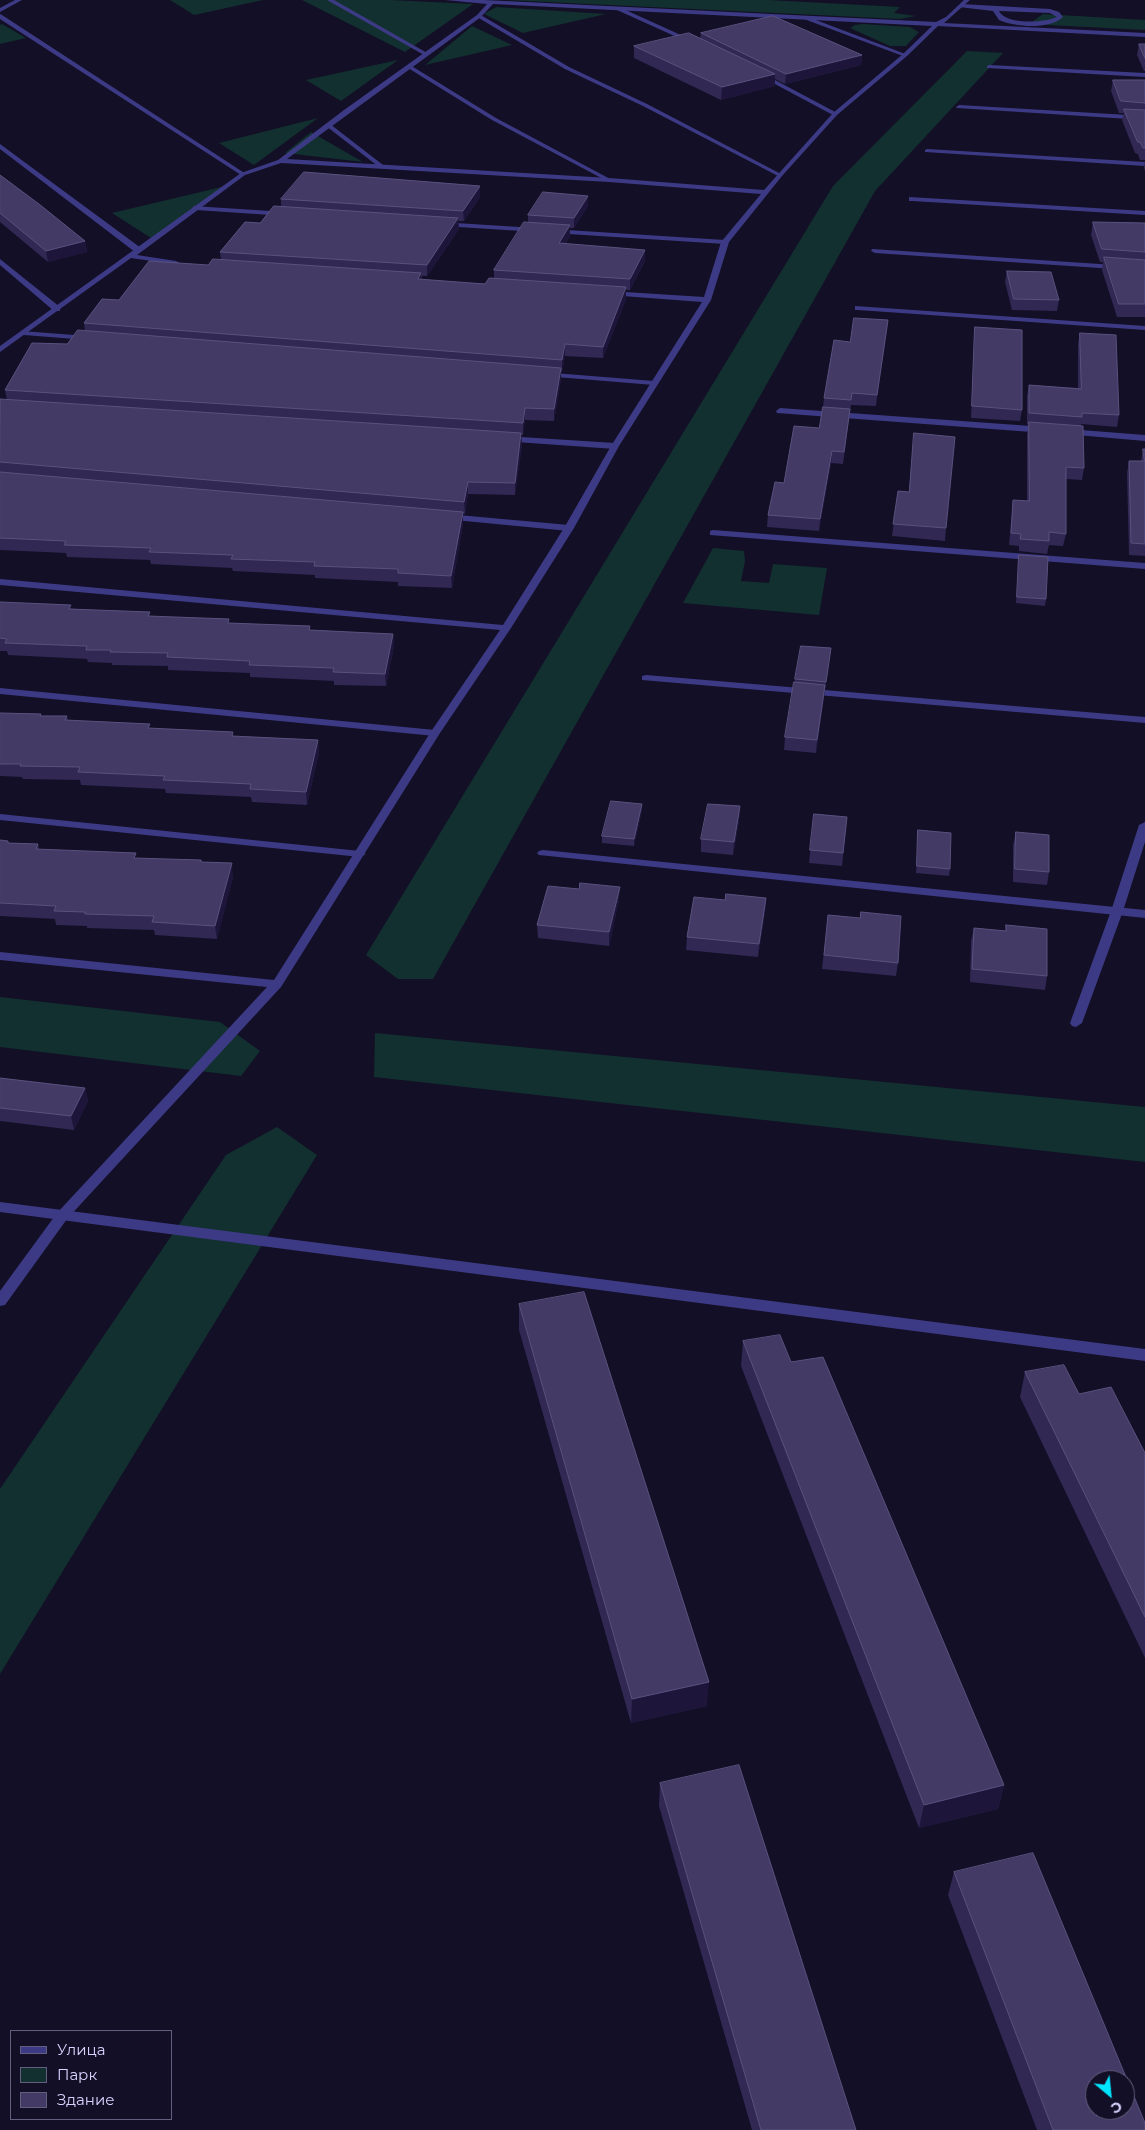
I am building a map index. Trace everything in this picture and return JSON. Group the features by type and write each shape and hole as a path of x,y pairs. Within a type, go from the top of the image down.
{"street":[{"path":"0,10 18,0"},
{"path":"330,0 426,54"},
{"path":"448,0 1145,35"},
{"path":"0,1301 62,1216 277,984 435,733 506,628 569,528 615,446 707,300 725,242 780,175 835,114 967,0"},
{"path":"0,350 243,174 280,161 346,110 410,67 479,16 491,3"},
{"path":"961,6 1050,11 1057,13 1060,17 1049,22 1005,20 997,16 995,9"},
{"path":"619,9 695,44"},
{"path":"0,16 243,174"},
{"path":"479,16 567,68 645,105 780,175"},
{"path":"806,18 905,55"},
{"path":"410,67 494,119 609,180"},
{"path":"989,67 1145,76"},
{"path":"757,72 835,114"},
{"path":"959,107 1145,118"},
{"path":"328,125 381,166"},
{"path":"0,146 138,250"},
{"path":"927,151 1145,164"},
{"path":"280,161 609,180 767,192"},
{"path":"912,199 1145,213"},
{"path":"196,208 296,214"},
{"path":"435,223 725,242"},
{"path":"875,252 1145,269"},
{"path":"130,256 184,264"},
{"path":"0,261 57,309"},
{"path":"598,292 707,300"},
{"path":"858,308 1145,328"},
{"path":"24,333 93,338"},
{"path":"536,374 654,383"},
{"path":"780,411 1145,438"},
{"path":"496,438 615,446"},
{"path":"442,517 569,528"},
{"path":"713,533 1145,566"},
{"path":"0,582 506,628"},
{"path":"646,678 1145,720"},
{"path":"0,691 435,733"},
{"path":"0,817 360,854"},
{"path":"1076,1023 1118,911 1145,825"},
{"path":"543,853 1145,914"},
{"path":"0,956 277,984"},
{"path":"0,1207 1145,1355"}],"green space":[{"path":"170,0 263,0 194,15"},
{"path":"302,0 391,0 473,4 405,52"},
{"path":"505,0 768,0 900,7 894,13 916,16 900,19"},
{"path":"496,7 606,14 523,33 484,14"},
{"path":"1043,14 1145,20 1145,30 1029,24"},
{"path":"2,24 26,38 0,44 0,25"},
{"path":"863,24 910,27 919,32 906,46 890,46 850,28"},
{"path":"472,26 512,45 425,65"},
{"path":"967,51 1003,53 875,191 433,979 398,979 366,955 833,186"},
{"path":"398,60 341,101 306,80"},
{"path":"318,118 254,165 219,143"},
{"path":"311,132 363,162 285,153"},
{"path":"226,186 151,238 112,213"},
{"path":"713,548 744,551 745,561 741,581 769,583 773,564 827,568 819,615 683,603"},
{"path":"0,997 220,1022 260,1051 241,1076 0,1047"},
{"path":"375,1033 1145,1107 1145,1162 374,1077"},
{"path":"277,1127 317,1155 0,1674 0,1489 226,1155"}],"building":[{"path":"773,16 862,55 786,74 701,33"},
{"path":"689,33 775,74 722,87 634,46"},
{"path":"1139,44 1145,44 1145,58"},
{"path":"1113,80 1145,80 1145,103 1121,101"},
{"path":"1124,109 1145,110 1145,148 1138,142"},
{"path":"304,172 480,186 463,211 281,199"},
{"path":"0,175 85,241 46,251 0,213"},
{"path":"543,192 588,196 574,218 528,215"},
{"path":"274,206 458,218 427,265 220,252 245,222 260,223"},
{"path":"524,222 570,225 559,243 645,250 630,279 494,270"},
{"path":"1093,222 1145,223 1145,252 1102,249"},
{"path":"1104,257 1145,260 1145,304 1119,304"},
{"path":"213,259 421,273 418,279 485,284 489,278 626,287 603,347 565,344 562,360 84,323 102,299 119,300 149,261 208,265"},
{"path":"1007,271 1051,272 1059,300 1014,299"},
{"path":"854,318 888,320 877,395 852,393 851,400 824,398 834,340 850,342"},
{"path":"975,327 1022,330 1022,410 972,406"},
{"path":"78,330 561,368 554,409 525,408 523,423 5,390 32,343 67,344"},
{"path":"1080,333 1116,335 1119,415 1082,413 1082,417 1029,413 1029,385 1081,389"},
{"path":"0,399 521,433 515,483 468,482 464,502 0,462"},
{"path":"823,407 850,409 844,452 832,451 820,519 768,515 775,482 784,483 794,426 819,428"},
{"path":"1029,422 1083,426 1084,468 1066,467 1066,534 1049,532 1049,541 1020,539 1021,534 1011,533 1013,500 1029,501"},
{"path":"914,433 955,437 946,528 893,524 898,491 909,492"},
{"path":"1143,449 1145,449 1145,544 1131,543 1129,461 1144,461"},
{"path":"0,472 463,512 451,576 398,573 398,569 314,566 315,562 231,559 233,555 149,552 151,548 64,545 66,541 0,538"},
{"path":"1019,555 1048,557 1046,599 1017,597"},
{"path":"0,602 71,605 69,609 150,612 148,616 229,619 228,623 310,626 309,630 393,634 385,674 333,672 334,668 249,665 250,661 167,657 168,653 110,652 111,650 86,650 87,646 5,643 7,639 0,638"},
{"path":"801,646 831,648 826,682 795,679"},
{"path":"794,682 825,685 817,740 785,737"},
{"path":"0,713 67,716 65,720 150,724 148,728 233,732 232,736 318,740 306,792 250,789 251,784 163,780 165,776 78,772 80,767 0,764"},
{"path":"611,801 642,804 634,839 602,836"},
{"path":"708,804 740,806 734,842 701,839"},
{"path":"814,814 847,817 843,853 810,850"},
{"path":"918,830 951,833 950,869 917,866"},
{"path":"1016,832 1049,835 1049,872 1015,869"},
{"path":"0,840 8,841 8,843 38,844 36,849 136,853 134,858 232,863 215,926 152,922 154,916 85,914 85,912 54,911 56,906 0,903"},
{"path":"580,883 620,887 609,932 537,925 548,886 579,889"},
{"path":"726,894 766,898 759,944 687,937 694,897 725,900"},
{"path":"861,912 901,916 898,963 824,955 828,915 860,918"},
{"path":"1006,925 1047,929 1047,976 972,969 974,928 1006,931"},
{"path":"0,1078 85,1088 71,1116 0,1108"},
{"path":"584,1292 709,1682 632,1699 519,1304"},
{"path":"780,1335 791,1362 823,1357 1004,1785 924,1805 743,1341"},
{"path":"1064,1365 1079,1394 1111,1387 1145,1453 1145,1617 1025,1372"},
{"path":"739,1765 856,2130 761,2130 660,1783"},
{"path":"1033,1853 1123,2070 1085,2070 1085,2120 1135,2120 1135,2099 1145,2123 1145,2130 1053,2130 954,1872"}]}
